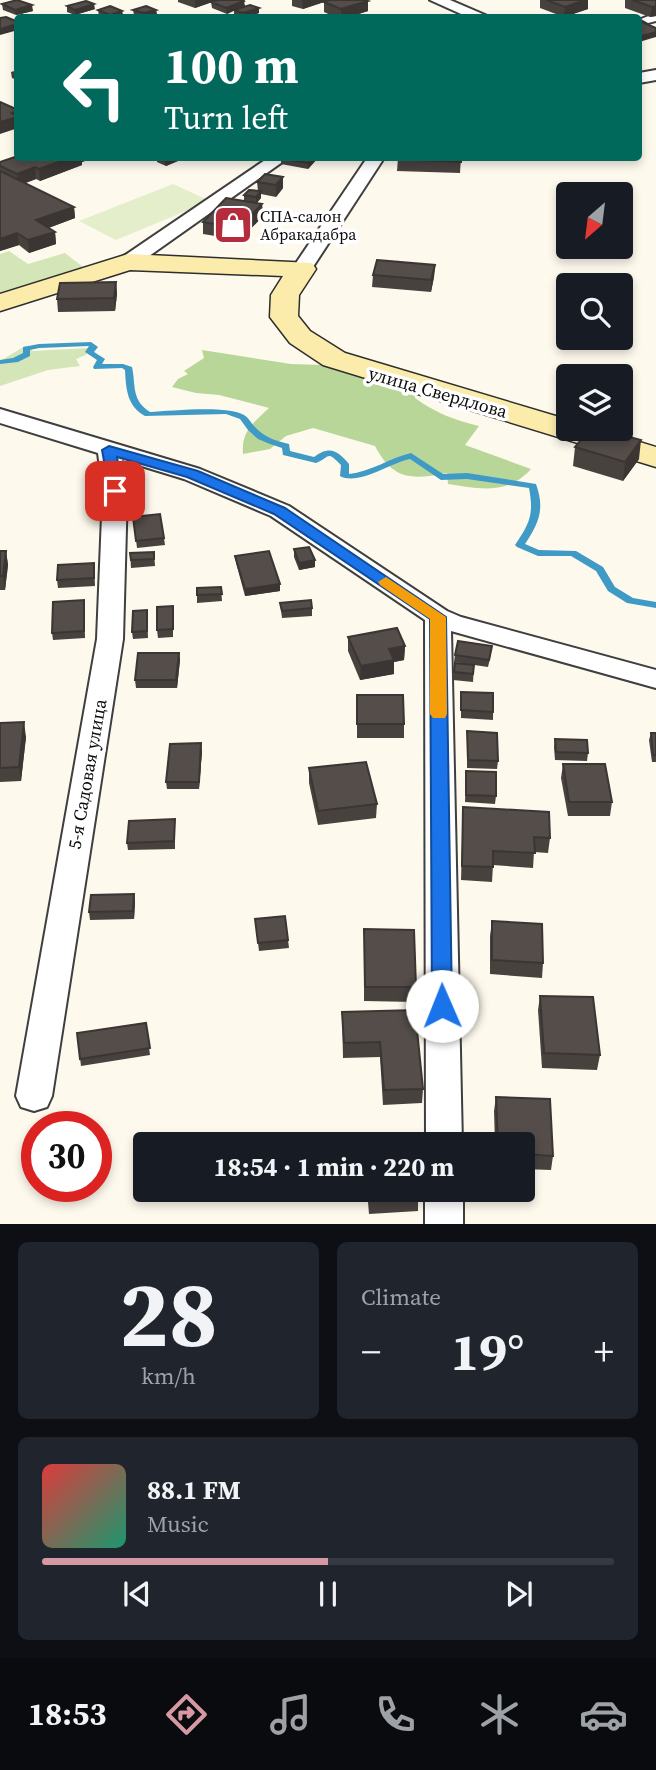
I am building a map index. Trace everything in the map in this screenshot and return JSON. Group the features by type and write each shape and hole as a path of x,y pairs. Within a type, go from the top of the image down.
{"street":[{"path":"437,0 474,14"},
{"path":"0,303 128,262 275,161"},
{"path":"128,262 302,270 373,161"},
{"name":"улица Свердлова","path":"302,270 285,295 284,317 300,337 334,359 656,457"},
{"path":"0,416 192,474 279,511 438,617 452,623 656,679"},
{"name":"5-я Садовая улица","path":"34,1096 110,639 115,491 109,450"},
{"path":"438,617 443,1132"},
{"path":"444,1202 444,1224"}],"green space":[{"path":"173,184 210,201 116,240 79,221"},
{"path":"9,251 28,264 65,253 83,267 0,294 0,254"},
{"path":"25,346 33,351 88,348 86,355 76,359 80,366 48,370 0,386 0,361"},
{"path":"202,350 291,364 325,365 414,384 415,398 430,408 479,426 465,445 531,469 513,483 492,488 448,484 447,473 423,477 404,475 389,466 375,446 313,428 286,436 270,449 243,454 246,434 269,408 219,395 172,387 178,379 188,374 184,371 204,358"}],"building":[{"path":"17,0 32,5 15,10 2,4"},
{"path":"546,0 585,0 565,7"},
{"path":"632,0 656,0 656,6 652,7"},
{"path":"86,1 94,4 75,10 67,6"},
{"path":"244,1 226,8 211,2"},
{"path":"368,1 341,9 324,2"},
{"path":"250,5 259,8 243,13 234,10"},
{"path":"110,6 122,11 108,14 98,10"},
{"path":"146,6 156,10 144,13 133,10"},
{"path":"0,18 14,20 14,25 0,29"},
{"path":"642,22 656,28 656,32 642,36"},
{"path":"0,102 14,108 14,118 0,122"},
{"path":"14,157 14,161 62,161 17,174 0,166 0,162"},
{"path":"0,171 74,207 36,220 55,232 28,240 17,233 0,239"},
{"path":"265,174 283,177 276,185 257,182"},
{"path":"249,190 261,191 256,197 244,195"},
{"path":"226,198 262,204 239,228 203,222"},
{"path":"377,260 435,265 431,280 373,275"},
{"path":"116,282 114,298 57,299 60,283"},
{"path":"633,438 641,440 625,462 575,447 580,441 633,441"},
{"path":"160,514 164,538 136,541 133,517"},
{"path":"309,547 315,560 299,563 294,549"},
{"path":"0,551 6,551 3,576 0,576"},
{"path":"269,551 280,584 245,589 235,556"},
{"path":"154,552 154,559 131,560 130,553"},
{"path":"94,563 94,578 57,580 58,565"},
{"path":"221,587 222,594 197,595 197,588"},
{"path":"84,600 84,631 52,633 53,602"},
{"path":"311,600 312,608 282,611 280,603"},
{"path":"173,606 173,629 157,630 157,607"},
{"path":"147,610 147,631 132,632 133,611"},
{"path":"397,628 405,646 389,649 394,660 361,666 348,637"},
{"path":"458,641 492,646 489,660 455,655"},
{"path":"138,653 179,653 176,680 135,680"},
{"path":"455,663 474,665 473,674 454,672"},
{"path":"461,692 493,693 493,712 461,710"},
{"path":"357,695 403,695 404,724 357,724"},
{"path":"24,722 19,767 0,768 0,723"},
{"path":"467,731 497,733 498,761 468,760"},
{"path":"651,733 656,733 656,755 653,755"},
{"path":"555,739 587,740 588,753 556,752"},
{"path":"201,743 199,782 166,782 170,744"},
{"path":"366,762 377,804 318,811 309,768"},
{"path":"563,764 605,764 612,802 569,802"},
{"path":"466,771 496,772 496,796 466,795"},
{"path":"463,807 549,812 550,838 534,837 535,853 493,851 493,867 462,866"},
{"path":"175,819 174,841 127,843 129,821"},
{"path":"134,894 133,911 89,912 91,895"},
{"path":"285,916 288,940 258,943 255,919"},
{"path":"492,921 542,924 543,963 492,960"},
{"path":"364,929 414,930 416,987 365,987"},
{"path":"540,996 593,997 600,1055 544,1053"},
{"path":"415,1010 423,1089 384,1090 380,1042 344,1043 342,1012"},
{"path":"146,1023 150,1048 80,1059 77,1033"},
{"path":"496,1097 550,1099 553,1156 535,1155 535,1132 497,1132"}],"waterway":[{"path":"0,362 15,360 27,354 26,349 39,346 91,344 94,347 89,352 101,359 97,367 123,366 129,369 134,401 148,414 227,412 243,417 261,437 286,446 286,453 316,460 325,453 335,454 345,464 344,476 359,475 411,456 441,477 467,476 533,486 536,517 520,545 538,553 573,553 600,569 611,589 630,601 656,605"}],"slow traffic":[{"path":"386,582 438,617 439,714"}],"place":[{"name":"СПА-салон Абракадабра","path":"233,225"}],"route":[{"path":"115,491 109,450 192,474 279,511 438,617 442,1006"}]}
